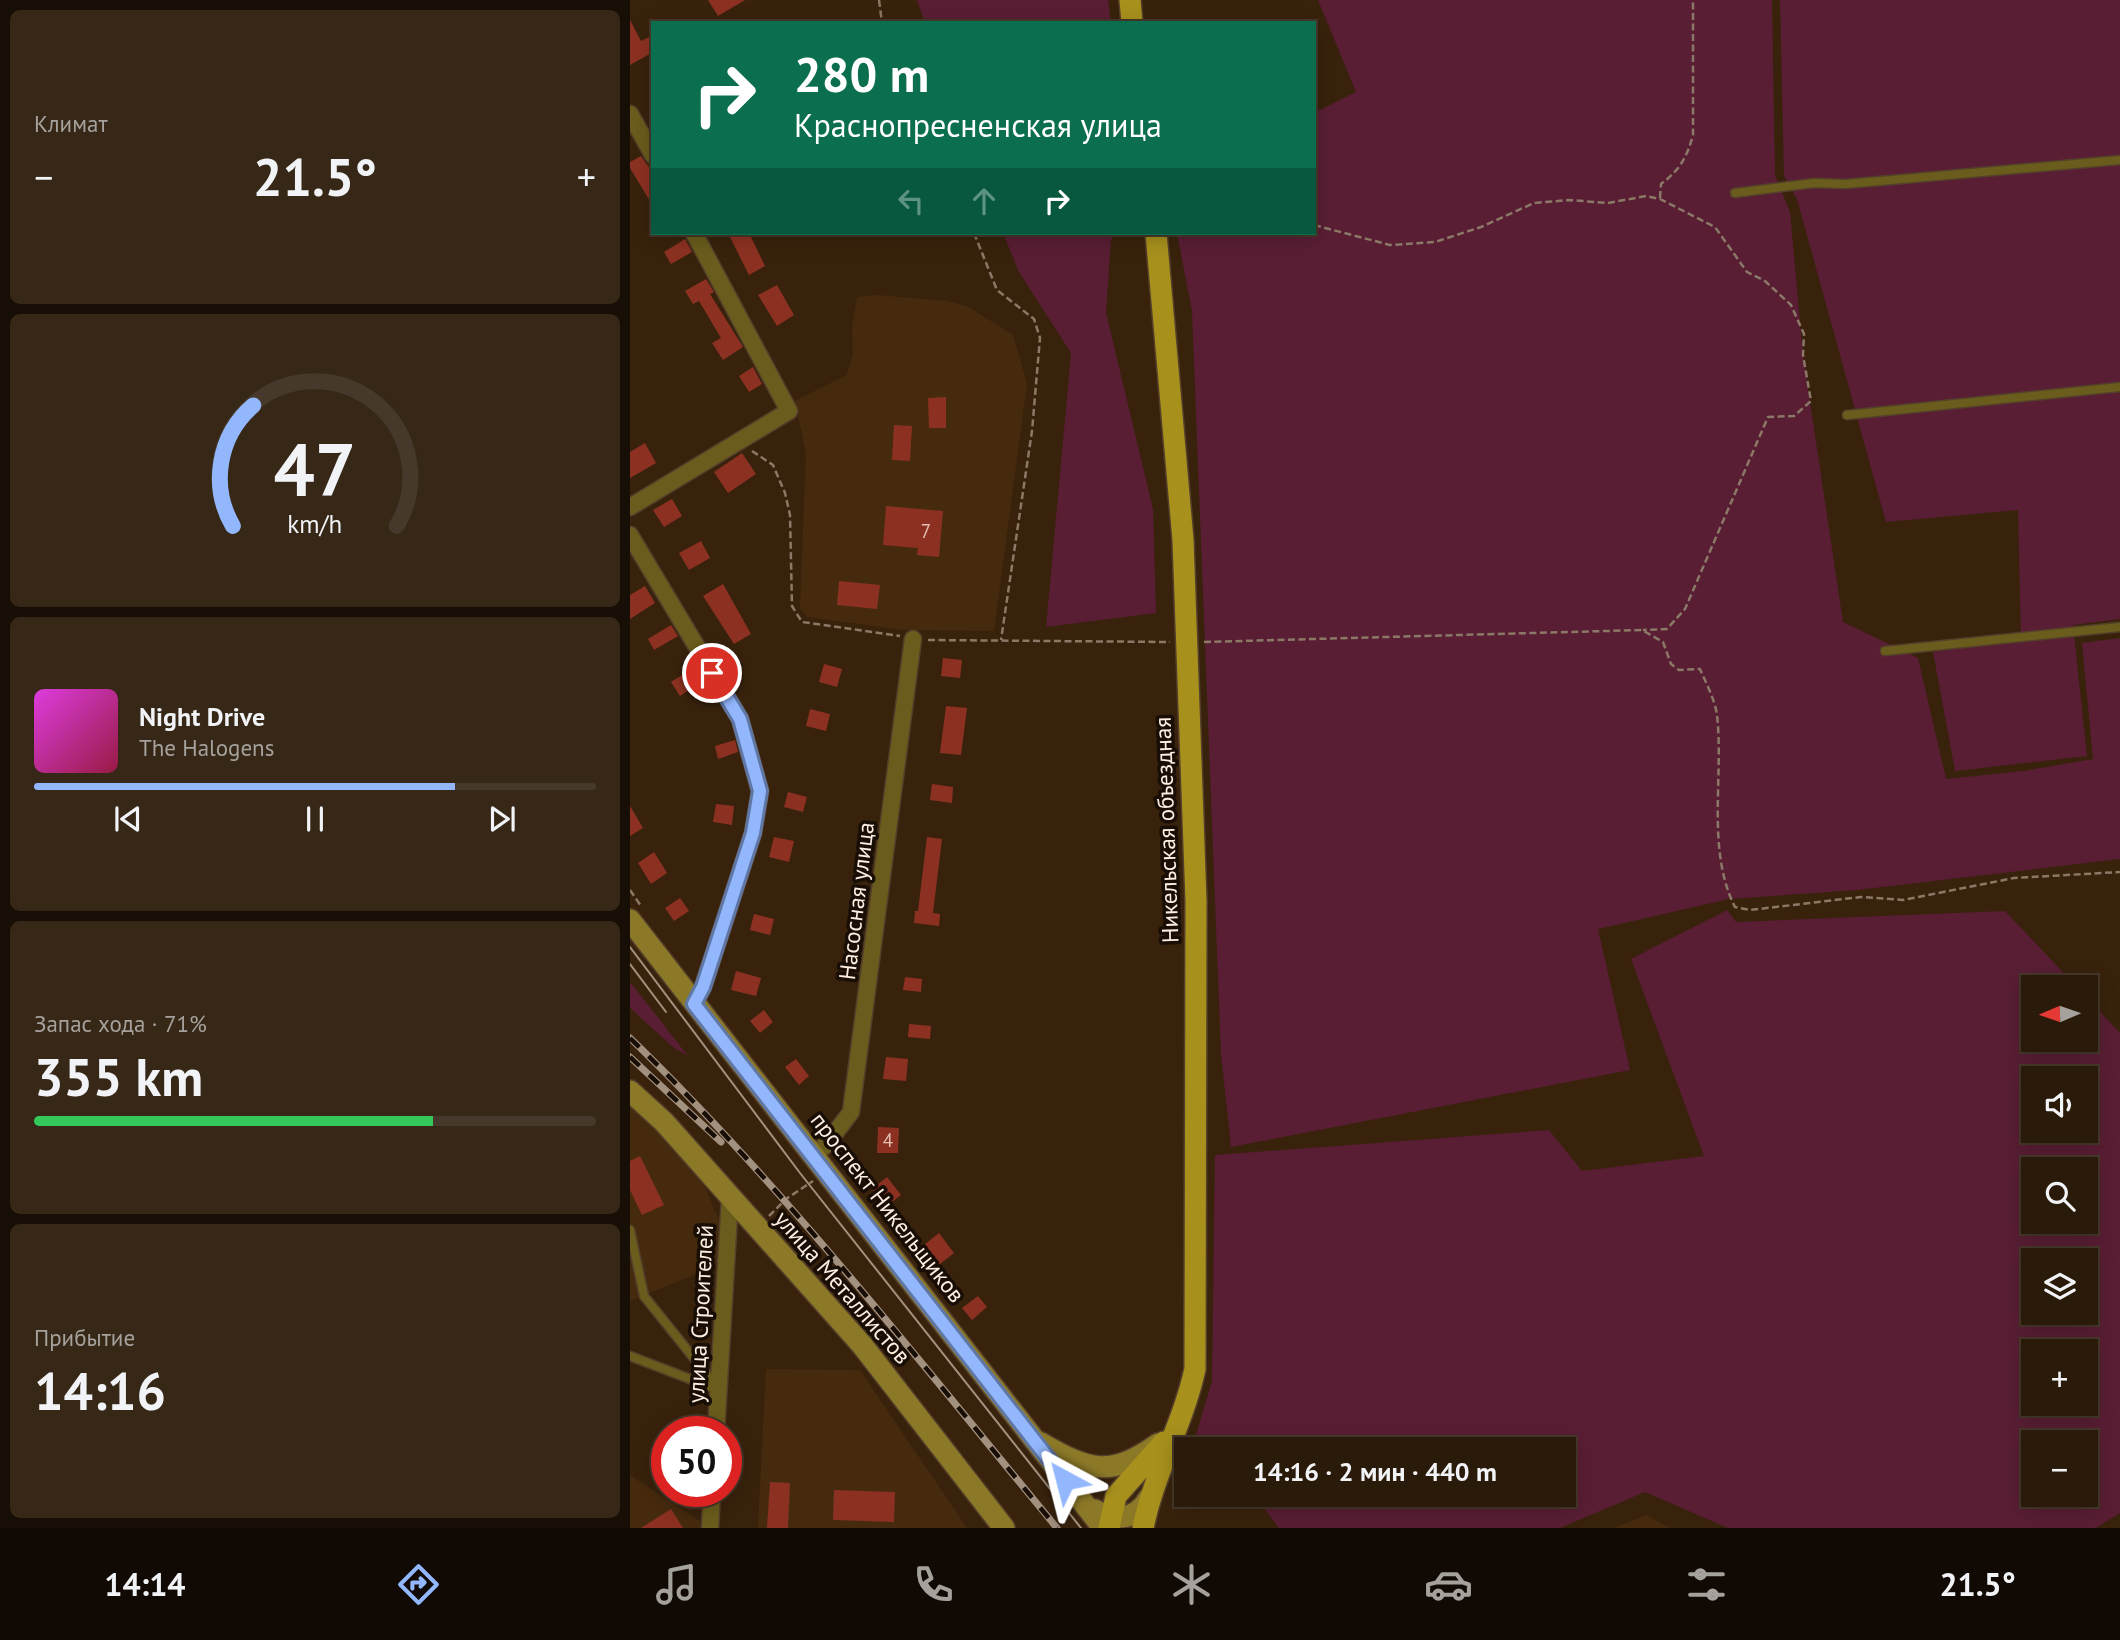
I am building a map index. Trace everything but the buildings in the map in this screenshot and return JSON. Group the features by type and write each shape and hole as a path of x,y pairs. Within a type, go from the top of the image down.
{"main road":[{"path":"1130,0 1132,21"},
{"name":"Никельская объездная","path":"1143,1528 1149,1498 1189,1397 1195,1355 1195,901 1187,641 1183,540 1156,235"},
{"name":"проспект Никельщиков","path":"630,920 1081,1501 1107,1524"},
{"name":"улица Металлистов","path":"630,1091 664,1122 862,1345 1004,1528"},
{"path":"1033,1439 1090,1468 1107,1469 1143,1455 1174,1430"},
{"path":"1107,1524 1116,1496 1174,1430"},
{"path":"1107,1524 1137,1513 1149,1498"}],"street":[{"path":"630,114 651,151"},
{"path":"630,506 732,448 789,411 695,235"},
{"path":"630,535 740,719 760,791 753,833 703,987 694,1004"},
{"name":"Насосная улица","path":"814,1154 826,1145 851,1112 913,639"},
{"name":"улица Строителей","path":"717,1416 730,1198"},
{"path":"710,1528 711,1507"}],"lane":[{"path":"1735,193 1814,183 1845,184 2120,160"},
{"path":"1847,415 2120,387"},
{"path":"1885,651 2120,627"},
{"path":"630,1230 644,1296 719,1390"},
{"path":"630,1356 719,1390"}],"path":[{"path":"879,0 883,21"},
{"path":"1660,199 1661,184 1678,171 1688,155 1693,135 1693,0"},
{"path":"732,448 750,450 773,465 785,493 790,515 792,607 802,622 913,639 1237,643 1667,629 1685,609 1768,417 1794,416 1811,401 1803,355 1804,334 1791,305 1765,281 1747,272 1715,228 1660,199 1646,196 1608,203 1569,200 1534,203 1481,227 1435,242 1390,245 1316,226"},
{"path":"975,235 997,290 1034,319 1040,338 1034,421 1001,640"},
{"path":"1642,630 1662,642 1671,664 1679,670 1700,669 1716,712 1719,838 1726,890 1735,907 1750,910 1771,905 1861,897 1903,900 2014,878 2120,872"},
{"path":"758,1229 786,1199 827,1171"}],"shaded area":[{"path":"917,0 1108,0 1111,21 924,21"},
{"path":"1318,0 1772,0 1775,175 1790,212 1803,355 1843,622 1918,658 1946,779 2024,771 2093,759 2082,643 2120,638 2120,859 1857,890 1729,899 1598,929 1630,1070 1231,1147 1221,1054 1192,311 1177,235 1316,235 1316,112 1356,92"},
{"path":"1780,0 2120,0 2120,619 2073,625 2087,756 1955,771 1933,652 2021,639 2018,510 1886,522 1797,199 1784,176"},
{"path":"1004,235 1115,235 1111,239 1106,313 1153,509 1156,613 1046,627 1071,353 1019,272"},
{"path":"877,295 947,301 969,307 1013,335 1027,384 994,631 903,630 807,617 800,608 806,453 795,401 847,375 853,354 852,326 857,297"},
{"path":"1727,910 1736,922 2005,911 2066,975 2021,975 2021,1052 2098,1052 2098,1010 2120,1033 2120,1513 2096,1528 1728,1528 1645,1492 1560,1528 1279,1528 1263,1507 1576,1507 1576,1437 1196,1435 1212,1381 1215,1155 1549,1130 1582,1171 1704,1156 1631,959"},
{"path":"630,982 688,1056 673,1047 630,1008"},
{"path":"630,1102 695,1164 732,1250 708,1269 630,1301"},
{"path":"766,1369 860,1370 967,1528 758,1528"},
{"path":"630,1475 651,1489 651,1507 678,1507 707,1526 707,1528 630,1528"},
{"path":"1646,1515 1670,1528 1614,1528"}],"tram line":[{"path":"630,947 800,1173 1081,1528"},
{"path":"630,964 666,1012"}],"railway":[{"path":"630,1038 797,1215 1057,1528"},
{"path":"630,1057 721,1142"}],"route":[{"path":"712,673 740,719 760,791 753,833 703,987 694,1004 827,1171 1065,1480"}]}
